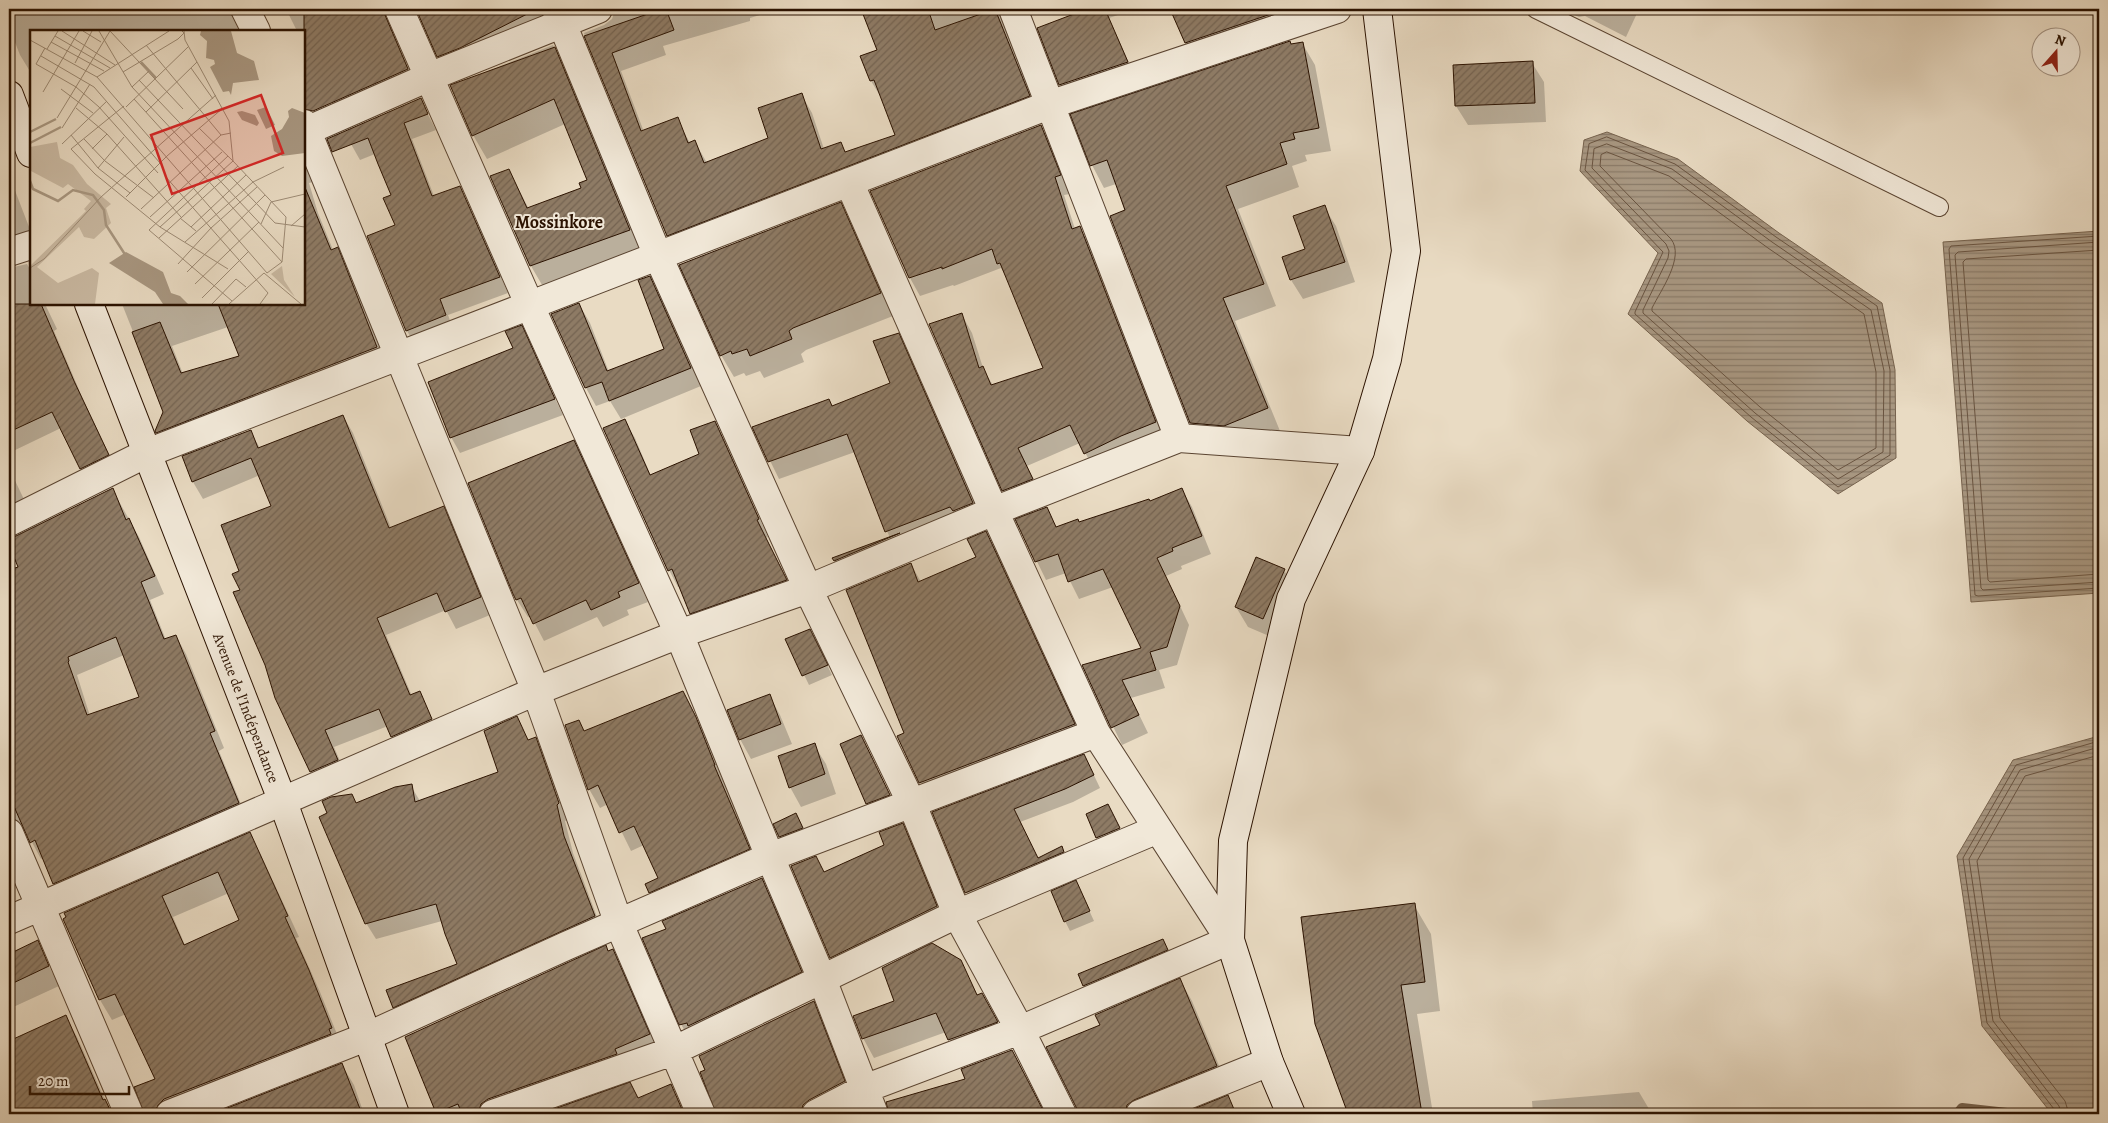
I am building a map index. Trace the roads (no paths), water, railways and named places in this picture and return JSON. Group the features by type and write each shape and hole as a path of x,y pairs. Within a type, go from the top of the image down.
{"street":[{"path":"245,9 256,30"},
{"path":"399,9 530,306 679,634 822,979 874,1114"},
{"path":"598,9 558,16 429,77 305,129 536,691 618,924 701,1114"},
{"path":"1013,9 1179,438"},
{"path":"9,522 147,453 1049,106 1337,9"},
{"path":"1230,940 1233,841 1291,599 1360,451 1387,359 1406,251 1377,9"},
{"path":"558,16 658,256 808,589 911,802 957,914 1020,1030 1062,1114"},
{"path":"9,95 30,150"},
{"path":"849,182 994,511 1096,733 1230,940 1269,1062 1291,1114"},
{"path":"9,252 30,245"},
{"name":"Avenue de l'Indépendance","path":"90,305 283,802 395,1114"},
{"path":"9,920 536,691 679,634 808,589 994,511 1179,438 1360,451"},
{"path":"170,1114 366,1037 770,857 1096,733"},
{"path":"493,1114 673,1051 957,914 1158,829"},
{"path":"9,832 39,907 129,1114"},
{"path":"816,1114 864,1089 1020,1030 1230,940"},
{"path":"1140,1114 1269,1062"}],"lane":[{"path":"1536,9 1939,207"}],"water":[{"path":"1607,132 1678,159 1779,233 1882,303 1895,370 1896,458 1838,494 1747,421 1628,314 1658,253 1580,171 1584,140"},
{"path":"2099,231 2099,593 1971,602 1943,242"},
{"path":"2099,736 2099,1114 2052,1114 1982,1026 1957,856 2013,760"}],"waterway":[{"path":"1957,1114 1962,1108 2016,1114"}],"district":[{"name":"Mossinkore","path":"559,222"}]}
